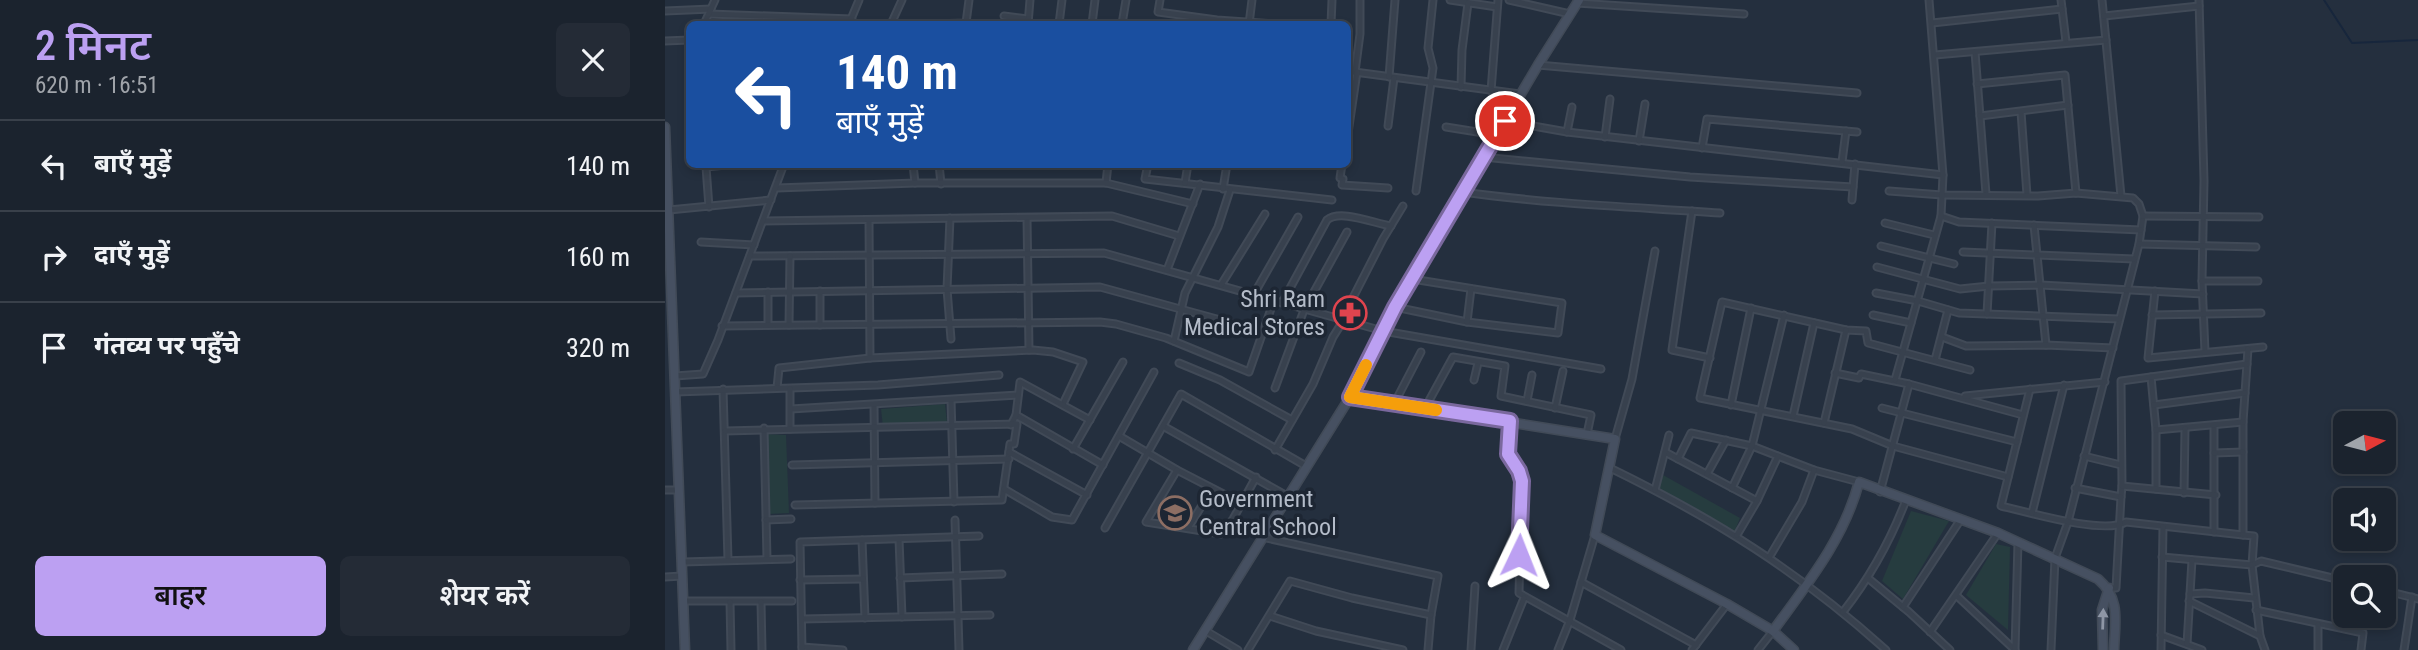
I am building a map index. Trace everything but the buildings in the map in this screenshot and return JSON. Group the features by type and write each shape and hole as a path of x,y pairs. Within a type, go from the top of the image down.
{"street":[{"path":"705,21 715,0"},
{"path":"851,21 859,0"},
{"path":"892,21 902,0"},
{"path":"966,21 969,0"},
{"path":"1028,21 1030,0"},
{"path":"1059,21 1062,0"},
{"path":"1092,21 1095,0"},
{"path":"1122,21 1126,0"},
{"path":"1160,0 1158,12 1232,21"},
{"path":"1249,21 1252,0"},
{"path":"1331,21 1332,0"},
{"path":"1351,96 1360,34 1360,0"},
{"path":"1388,126 1395,0"},
{"path":"1416,191 1433,64 1428,48 1433,0"},
{"path":"1450,0 1498,4 1491,91"},
{"path":"1509,0 1570,15"},
{"path":"1895,380 1918,301 1927,258 1941,216 1943,174 1929,0"},
{"path":"2061,0 2066,43"},
{"path":"2102,0 2121,196"},
{"path":"1193,650 1350,397 1395,307 1520,94 1578,2 1744,14"},
{"path":"1461,88 1462,50 1468,3"},
{"path":"2104,16 2199,3 2205,352"},
{"path":"1931,23 2062,9"},
{"path":"665,11 710,11 838,21"},
{"path":"1005,16 1024,21"},
{"path":"665,41 686,40"},
{"path":"1935,55 2106,40"},
{"path":"1975,52 1986,194"},
{"path":"1538,65 1857,93"},
{"path":"1353,72 1520,94"},
{"path":"1977,84 2065,75 2076,193"},
{"path":"1605,137 1610,99"},
{"path":"1639,141 1646,104"},
{"path":"1980,116 2067,105"},
{"path":"1567,132 1572,107"},
{"path":"2021,112 2027,195"},
{"path":"1702,148 1707,119 1857,132"},
{"path":"1505,121 1605,137 1943,174"},
{"path":"665,127 669,332 675,392 685,650"},
{"path":"1446,127 1496,135"},
{"path":"1842,162 1846,131"},
{"path":"1483,158 1690,177 1853,187"},
{"path":"1853,201 1855,163"},
{"path":"706,168 709,207"},
{"path":"671,373 702,374 783,168"},
{"path":"913,168 915,183"},
{"path":"939,168 941,184"},
{"path":"1107,183 1108,168"},
{"path":"1147,168 1145,178 1200,184 1226,190 1332,200"},
{"path":"1185,183 1187,168"},
{"path":"1174,341 1185,293 1218,227 1226,190 1227,168"},
{"path":"1341,168 1342,185 1388,188"},
{"path":"777,188 915,183 1107,183 1193,204"},
{"path":"1167,270 1200,184"},
{"path":"1889,191 1941,195 2076,193 2121,196 2137,200 2143,216 2139,244 2105,382 2068,522 2055,558 2051,650"},
{"path":"1463,192 1529,201 1720,213"},
{"path":"668,212 771,201"},
{"path":"1275,450 1313,384 1333,337 1403,206"},
{"path":"1692,211 1672,349 1710,358"},
{"path":"1221,285 1265,214"},
{"path":"1282,303 1327,220 1333,215 1391,226"},
{"path":"763,221 1112,216 1179,236"},
{"path":"1941,216 1959,222 2141,230"},
{"path":"2143,216 2259,217"},
{"path":"1254,294 1298,217"},
{"path":"950,218 947,289 951,340"},
{"path":"1027,218 1029,351"},
{"path":"869,220 870,358"},
{"path":"1885,223 1934,235"},
{"path":"1987,314 1992,223"},
{"path":"2035,225 2046,345"},
{"path":"1275,388 1304,310 1347,232"},
{"path":"701,242 754,245"},
{"path":"2139,244 2256,247"},
{"path":"1881,246 1954,264"},
{"path":"1558,650 1570,620 1595,535 1615,439 1632,379 1655,251"},
{"path":"750,256 1104,253 1383,331 1601,369"},
{"path":"1963,253 2134,259"},
{"path":"789,326 790,256"},
{"path":"1877,267 1960,289 2041,285 2203,294"},
{"path":"1395,307 1467,322 1558,333 1562,303 1412,279"},
{"path":"2202,281 2258,281"},
{"path":"736,293 1100,287 1246,327"},
{"path":"1467,322 1471,289"},
{"path":"820,291 820,325"},
{"path":"2155,291 2148,358 2263,347"},
{"path":"768,292 768,325"},
{"path":"1876,293 1959,313 2119,319"},
{"path":"722,326 1116,324 1174,341 1249,372 1274,300"},
{"path":"1970,370 1868,343 1866,331 1846,330 1722,302 1700,398 1852,429 1893,446 2008,477"},
{"path":"1731,405 1751,308"},
{"path":"1935,360 1948,310"},
{"path":"2152,316 2261,313"},
{"path":"1732,488 1752,446 1784,315"},
{"path":"1873,315 1911,323"},
{"path":"1793,416 1814,323"},
{"path":"1824,423 1846,330"},
{"path":"1942,337 1966,346 2113,348"},
{"path":"2243,535 2243,422 2248,349"},
{"path":"777,388 779,368 870,358 1053,352 1083,362 1063,404"},
{"path":"1394,404 1421,352"},
{"path":"1425,408 1453,357 1505,366 1501,396 1591,415 1587,434"},
{"path":"1073,449 1123,362"},
{"path":"1179,363 1220,380 1292,420"},
{"path":"1474,380 1478,363"},
{"path":"2109,588 2116,588 2122,486 2121,381 2247,364"},
{"path":"1555,408 1563,371"},
{"path":"1004,489 1052,517 1072,520 1154,372"},
{"path":"1835,373 1859,378 1861,374 1895,380 2023,415"},
{"path":"675,392 926,383 999,375"},
{"path":"1527,401 1532,375"},
{"path":"2151,377 2156,430 2156,489"},
{"path":"1011,425 1016,415 1020,382 1090,421"},
{"path":"1960,397 2105,382"},
{"path":"1880,492 1909,384"},
{"path":"2032,513 2064,385"},
{"path":"2030,388 2001,506 2068,522 2118,527 2126,522 2254,536 2254,598 2265,650"},
{"path":"790,389 790,429"},
{"path":"723,390 728,560"},
{"path":"2154,405 2245,393"},
{"path":"1105,528 1181,394 1306,466"},
{"path":"791,409 1018,396"},
{"path":"1350,397 1615,439"},
{"path":"951,400 954,502"},
{"path":"874,405 875,503"},
{"path":"1882,408 2017,442"},
{"path":"1016,415 1103,465"},
{"path":"1510,421 1508,454 1522,481 1518,589 1524,598 1570,620 1613,648 1621,650"},
{"path":"2156,430 2243,422"},
{"path":"725,431 1017,424 1013,444 1010,444 1002,500 795,505"},
{"path":"1163,426 1287,496"},
{"path":"2214,426 2214,532"},
{"path":"764,428 767,559"},
{"path":"2184,493 2185,429"},
{"path":"1678,459 1691,433 1752,446 1998,533 2098,579 2109,588 2115,606 2114,650"},
{"path":"1655,490 1669,435"},
{"path":"1119,436 1241,503"},
{"path":"1706,474 1726,440"},
{"path":"1665,452 1757,502"},
{"path":"2214,453 2243,452"},
{"path":"792,465 953,461 1009,456 1087,495"},
{"path":"1737,535 1757,502 1778,456"},
{"path":"2084,456 2121,465"},
{"path":"1609,468 1655,490 1770,556 1843,612 1886,650"},
{"path":"1177,470 1146,522 1221,534 1233,519 1256,477"},
{"path":"1770,556 1802,502 1814,470"},
{"path":"1758,650 1839,534 1852,507 1859,482"},
{"path":"2122,486 2216,495"},
{"path":"2075,488 2121,497"},
{"path":"1188,528 1212,489"},
{"path":"665,490 679,490"},
{"path":"1843,612 1869,579 1888,544 1906,500"},
{"path":"766,520 791,519"},
{"path":"1903,607 1961,519"},
{"path":"955,520 959,650"},
{"path":"2161,650 2163,527"},
{"path":"1930,632 1998,533"},
{"path":"1595,535 1727,604 1773,631 1794,650"},
{"path":"843,650 802,649 800,542 979,536"},
{"path":"1262,537 1438,576 1428,650"},
{"path":"899,539 902,617"},
{"path":"862,540 865,618"},
{"path":"2015,650 2018,542"},
{"path":"2162,556 2252,565 2261,561 2333,578"},
{"path":"682,562 791,559"},
{"path":"2187,644 2192,559"},
{"path":"900,578 1002,575"},
{"path":"665,578 682,576"},
{"path":"800,580 863,579"},
{"path":"1869,579 1950,650"},
{"path":"1248,650 1290,581 1431,615"},
{"path":"1581,582 1694,648 1727,604"},
{"path":"1471,650 1475,586"},
{"path":"2103,650 2102,610 2109,588"},
{"path":"2190,598 2205,593 2254,598"},
{"path":"2396,593 2415,598 2404,650"},
{"path":"1957,596 2015,650"},
{"path":"1503,650 1524,598"},
{"path":"2190,598 2260,636"},
{"path":"683,601 792,601"},
{"path":"730,602 731,650"},
{"path":"761,602 762,650"},
{"path":"2256,610 2363,633 2361,650"},
{"path":"802,619 990,615"},
{"path":"1270,616 1316,631 1403,650"},
{"path":"2318,625 2318,650"},
{"path":"1206,631 1238,650"},
{"path":"2161,635 2202,650"}],"green space":[{"path":"945,404 947,422 883,427 881,409"},
{"path":"765,434 786,435 789,513 768,514"},
{"path":"1663,475 1740,518 1734,533 1658,489"},
{"path":"1911,511 1949,521 1903,599 1882,581"},
{"path":"1996,544 2010,547 2008,630 1966,595"}],"waterway":[{"path":"2324,0 2352,43 2418,40"}],"slow traffic":[{"path":"1366,365 1350,397 1436,410"}],"place":[{"name":"Shri Ram Medical Stores","path":"1350,313"},
{"name":"Government Central School","path":"1175,513"}],"route":[{"path":"1505,121 1395,307 1350,397 1510,421 1508,454 1522,481 1519,555"}]}
